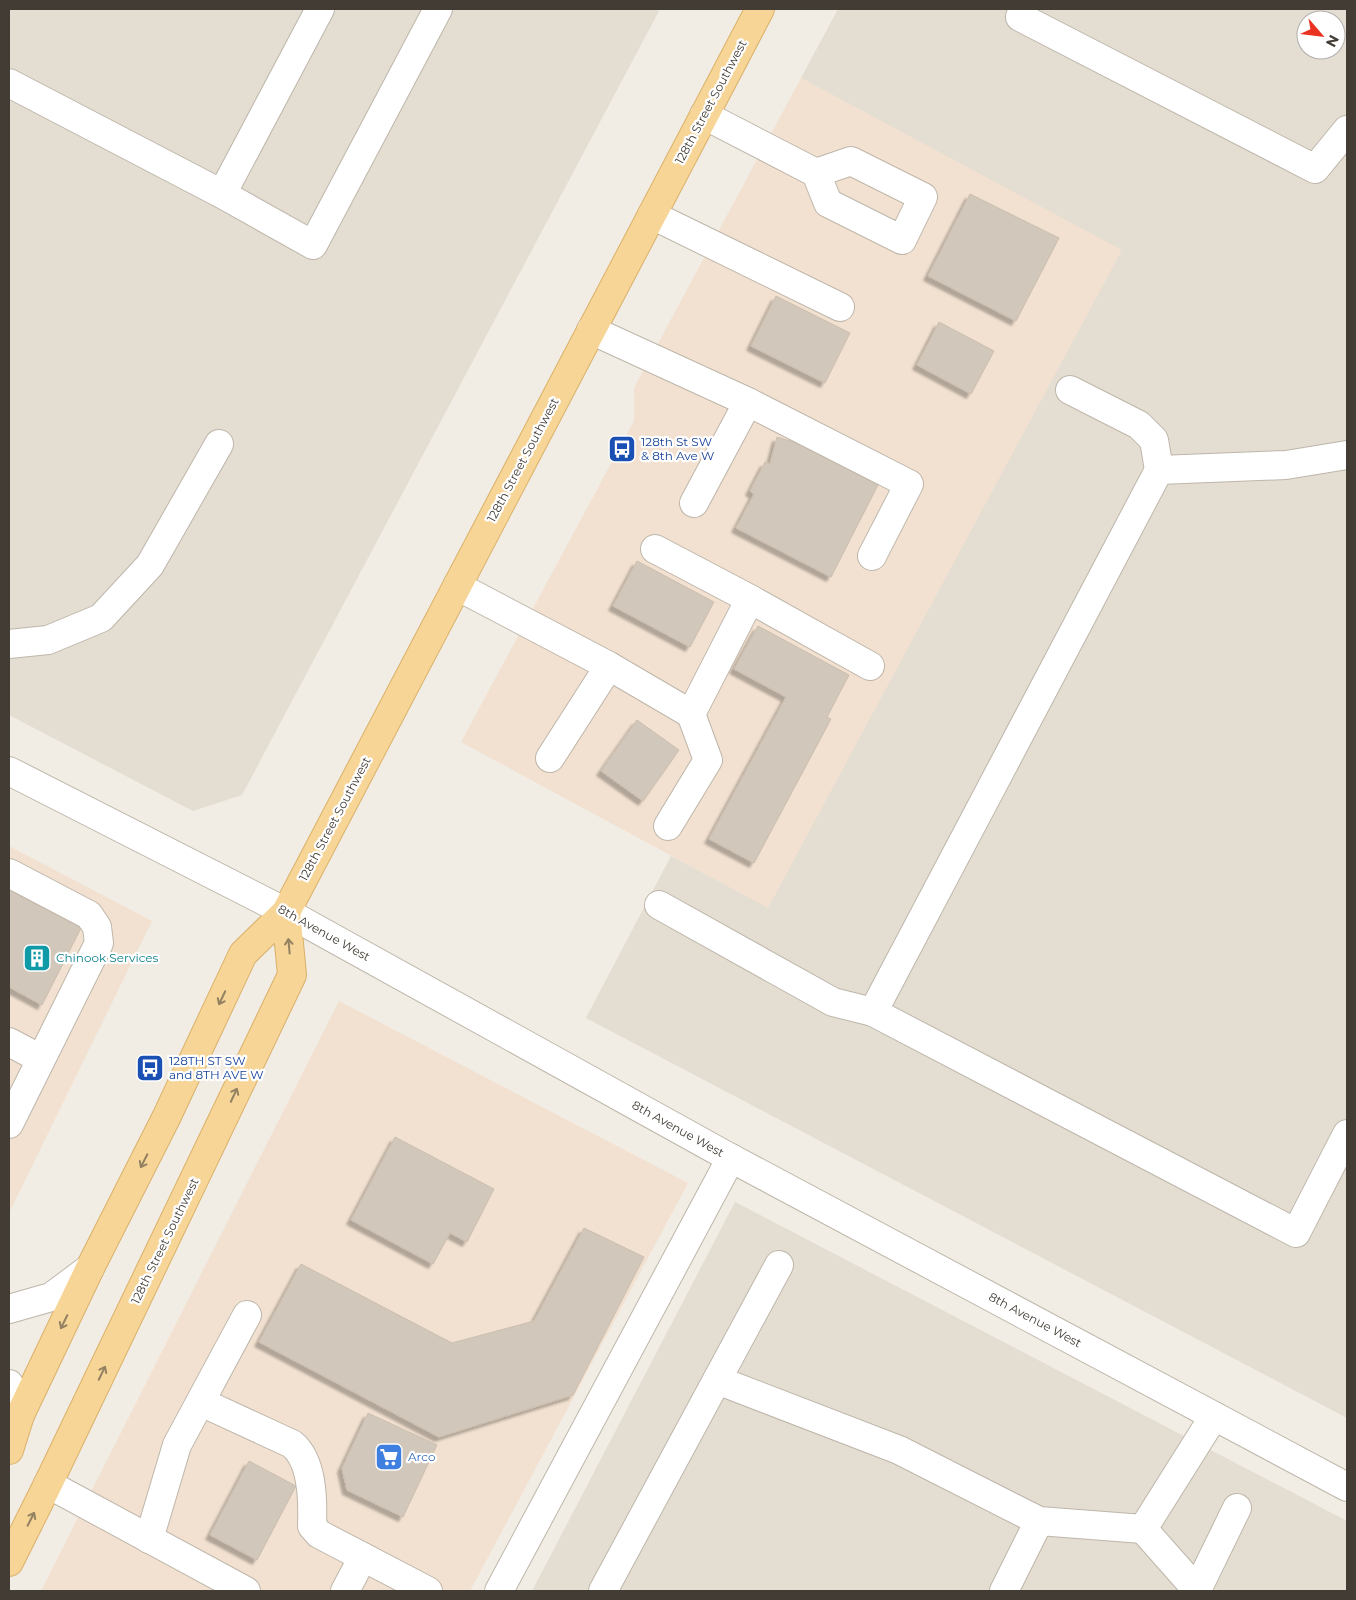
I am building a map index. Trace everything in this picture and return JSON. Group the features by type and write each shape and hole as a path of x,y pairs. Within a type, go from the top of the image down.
{"main road":[{"name":"128th Street Southwest","path":"9,1450 20,1415 90,1268 166,1118 243,954 286,912 760,9"},
{"name":"128th Street Southwest","path":"9,1562 292,975 286,912"}],"street":[{"path":"222,194 320,9"},
{"path":"9,83 222,194 313,245 438,9"},
{"path":"1023,9 1020,17 1315,169 1347,130"},
{"path":"704,115 816,173"},
{"path":"652,215 840,307"},
{"path":"591,330 748,402 909,484 872,556"},
{"path":"873,1012 1158,470 1154,440 1139,425 1070,390"},
{"path":"694,504 748,402"},
{"path":"9,644 48,640 100,618 150,565 218,444"},
{"path":"1158,470 1286,465 1347,455"},
{"path":"655,549 870,666"},
{"path":"457,586 609,666 691,714 708,760 668,826"},
{"path":"691,714 750,599"},
{"path":"550,758 609,666"},
{"name":"8th Avenue West","path":"9,771 286,912 731,1158 1347,1487"},
{"path":"9,873 89,915 97,927 99,943 9,1124"},
{"path":"659,905 833,1002 873,1012 1296,1233 1347,1134"},
{"path":"9,1042 41,1059"},
{"path":"499,1591 731,1158"},
{"path":"603,1591 779,1265"},
{"path":"9,1309 51,1297 90,1268"},
{"path":"149,1538 177,1445 248,1315"},
{"path":"717,1380 899,1450 1039,1521 1143,1529 1196,1591 1237,1508"},
{"path":"9,1384 20,1415"},
{"path":"201,1402 292,1444 299,1450 303,1458 313,1494 312,1526 319,1534 428,1591"},
{"path":"1143,1529 1214,1416"},
{"path":"48,1484 246,1591"},
{"path":"1004,1591 1039,1521"},
{"path":"345,1591 363,1557"}],"shaded area":[{"path":"9,9 655,9 659,11 242,795 193,811 9,715"},
{"path":"838,9 1347,9 1347,1418 586,1018 671,856 768,907 1121,251 801,78"},
{"path":"801,78 1122,250 768,908 461,742 634,421 634,388"},
{"path":"9,846 152,921 9,1213"},
{"path":"339,1001 688,1183 470,1591 41,1591"},
{"path":"735,1202 1347,1521 1347,1591 532,1591"}],"building":[{"path":"970,194 1059,238 1016,321 928,276"},
{"path":"776,296 850,333 825,383 751,346"},
{"path":"939,322 994,351 971,394 917,365"},
{"path":"777,437 816,449 815,452 878,485 831,577 736,528 754,494 750,491 765,462 770,464"},
{"path":"637,561 714,602 690,647 613,606"},
{"path":"758,626 849,675 827,717 831,719 754,863 709,839 786,697 734,669"},
{"path":"637,720 679,750 643,801 601,771"},
{"name":"Chinook Services","path":"9,890 81,928 42,1005 9,987"},
{"path":"395,1137 494,1189 467,1242 450,1233 433,1264 351,1220"},
{"path":"584,1228 644,1257 573,1395 439,1437 259,1342 301,1264 452,1343 534,1321"},
{"name":"Arco","path":"368,1413 437,1445 403,1517 347,1490 342,1468"},
{"path":"249,1461 296,1486 257,1560 210,1535"}],"place":[{"name":"128th St SW & 8th Ave W","path":"622,449"},
{"name":"Chinook Services","path":"37,958"},
{"name":"128TH ST SW and 8TH AVE W","path":"150,1068"},
{"name":"Arco","path":"389,1457"}]}
